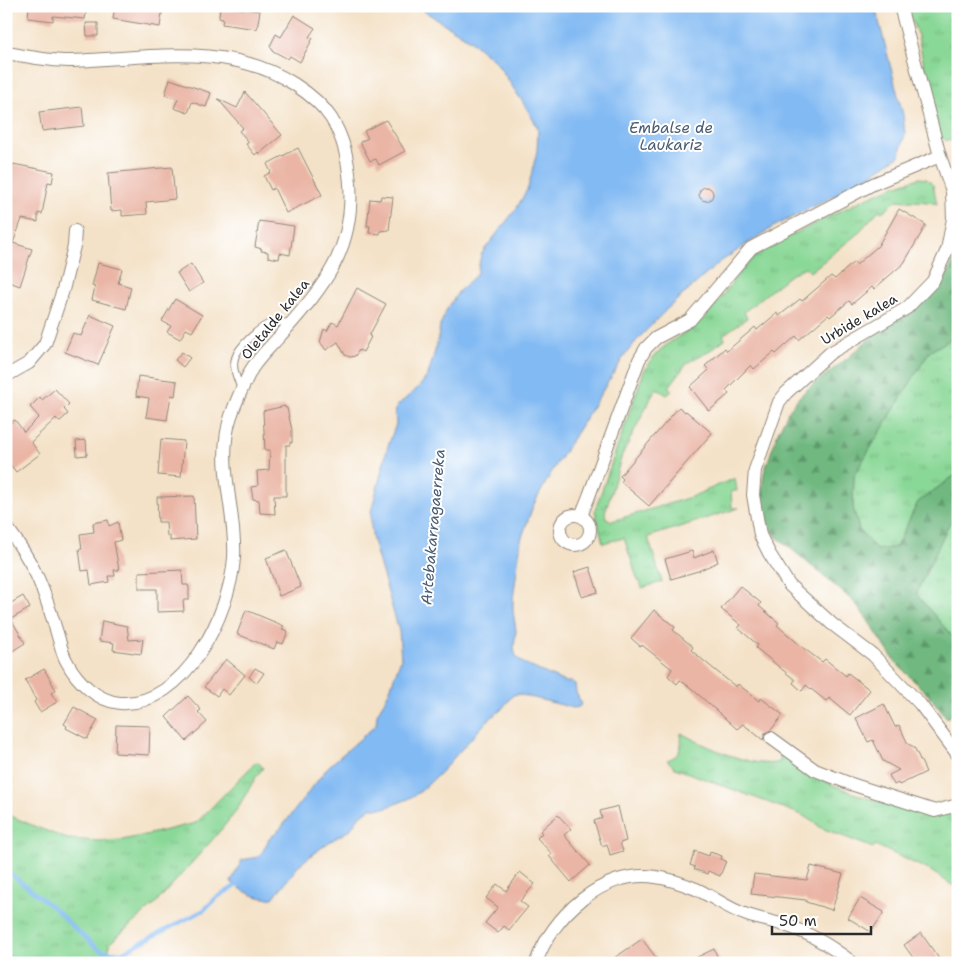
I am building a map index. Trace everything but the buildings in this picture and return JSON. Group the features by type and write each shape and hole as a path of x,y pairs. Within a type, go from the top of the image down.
{"street":[{"name":"Urbide kalea","path":"900,6 940,156 952,191 953,219 946,250 936,276 907,308 830,353 778,402 755,470 753,495 760,535 769,553 790,585 832,624 873,655 920,704 958,755"},
{"name":"Oletalde kalea","path":"6,54 66,61 193,55 234,59 278,74 309,94 330,118 347,155 351,203 344,242 335,265 310,303 252,368 231,416 226,444 226,486 231,514 234,559 227,596 208,638 191,667 163,691 132,703 116,703 92,692 78,679 66,661 49,606 35,572 6,526"},
{"path":"581,516 639,360 646,348 656,338 690,320 751,248 873,184 940,156"},
{"path":"6,376 29,363 46,344 63,290 74,246 75,231"},
{"path":"772,738 815,770 851,784 935,811 958,805"},
{"path":"536,963 548,934 568,911 588,895 615,881 642,876 656,876 697,890 721,904 747,915 786,925 830,946 853,963"}],"lane":[{"path":"242,392 235,373 235,358 238,352 263,326 272,323 292,322"}],"green space":[{"path":"906,6 958,6 958,143 941,137 918,36"},
{"path":"920,178 927,179 933,185 937,204 897,200 882,212 879,210 856,235 810,272 805,267 790,275 744,312 747,318 723,335 725,339 712,349 687,363 669,387 672,391 667,395 656,388 622,455 605,513 606,518 612,521 691,497 735,478 737,491 731,491 732,508 739,508 648,537 662,582 642,588 624,538 603,543 595,510 644,371 650,361 663,347 701,321 749,262 765,250 868,197"},
{"path":"958,221 958,335 929,352 854,475 853,507 859,530 877,550 896,547 918,502 958,473 958,513 948,526 916,594 958,643 958,723 953,714 947,718 931,698 896,663 853,601 776,536 763,517 760,501 764,473 778,432 789,410 811,386 943,280 948,273 953,259"},
{"path":"958,335 958,473 918,502 896,547 877,550 859,530 853,507 854,475 929,352"},
{"path":"958,513 958,643 916,594 948,526"},
{"path":"681,733 729,755 757,763 769,764 780,762 780,752 794,763 826,781 880,802 915,810 958,811 958,889 931,871 875,845 873,848 819,827 802,815 675,768 667,760 675,756 680,750"},
{"path":"257,761 263,768 234,814 154,905 111,942 108,952 111,963 6,963 6,814 67,839 100,841 122,840 141,836 196,823"}],"water":[{"name":"Embalse de Laukariz","path":"416,6 875,6 903,115 905,134 899,156 852,187 773,227 720,262 667,309 625,355 551,473 533,506 521,540 513,599 516,631 515,654 520,661 531,667 565,682 575,684 576,693 582,704 574,708 518,694 513,695 501,710 487,721 421,791 408,799 385,808 371,808 358,818 350,830 329,842 300,864 273,898 261,898 245,892 231,882 242,860 258,857 269,839 281,828 328,767 376,725 377,714 388,694 401,659 399,631 373,541 371,526 371,512 388,446 396,424 395,413 397,406 419,387 428,375 440,326 447,309 459,291 477,274 481,255 516,209 528,188 537,151 538,128 496,62 470,40"}],"waterway":[{"name":"Artebakarragaerreka","path":"6,870 57,911 97,948 103,951 121,953 204,910 216,898 240,883"}]}
